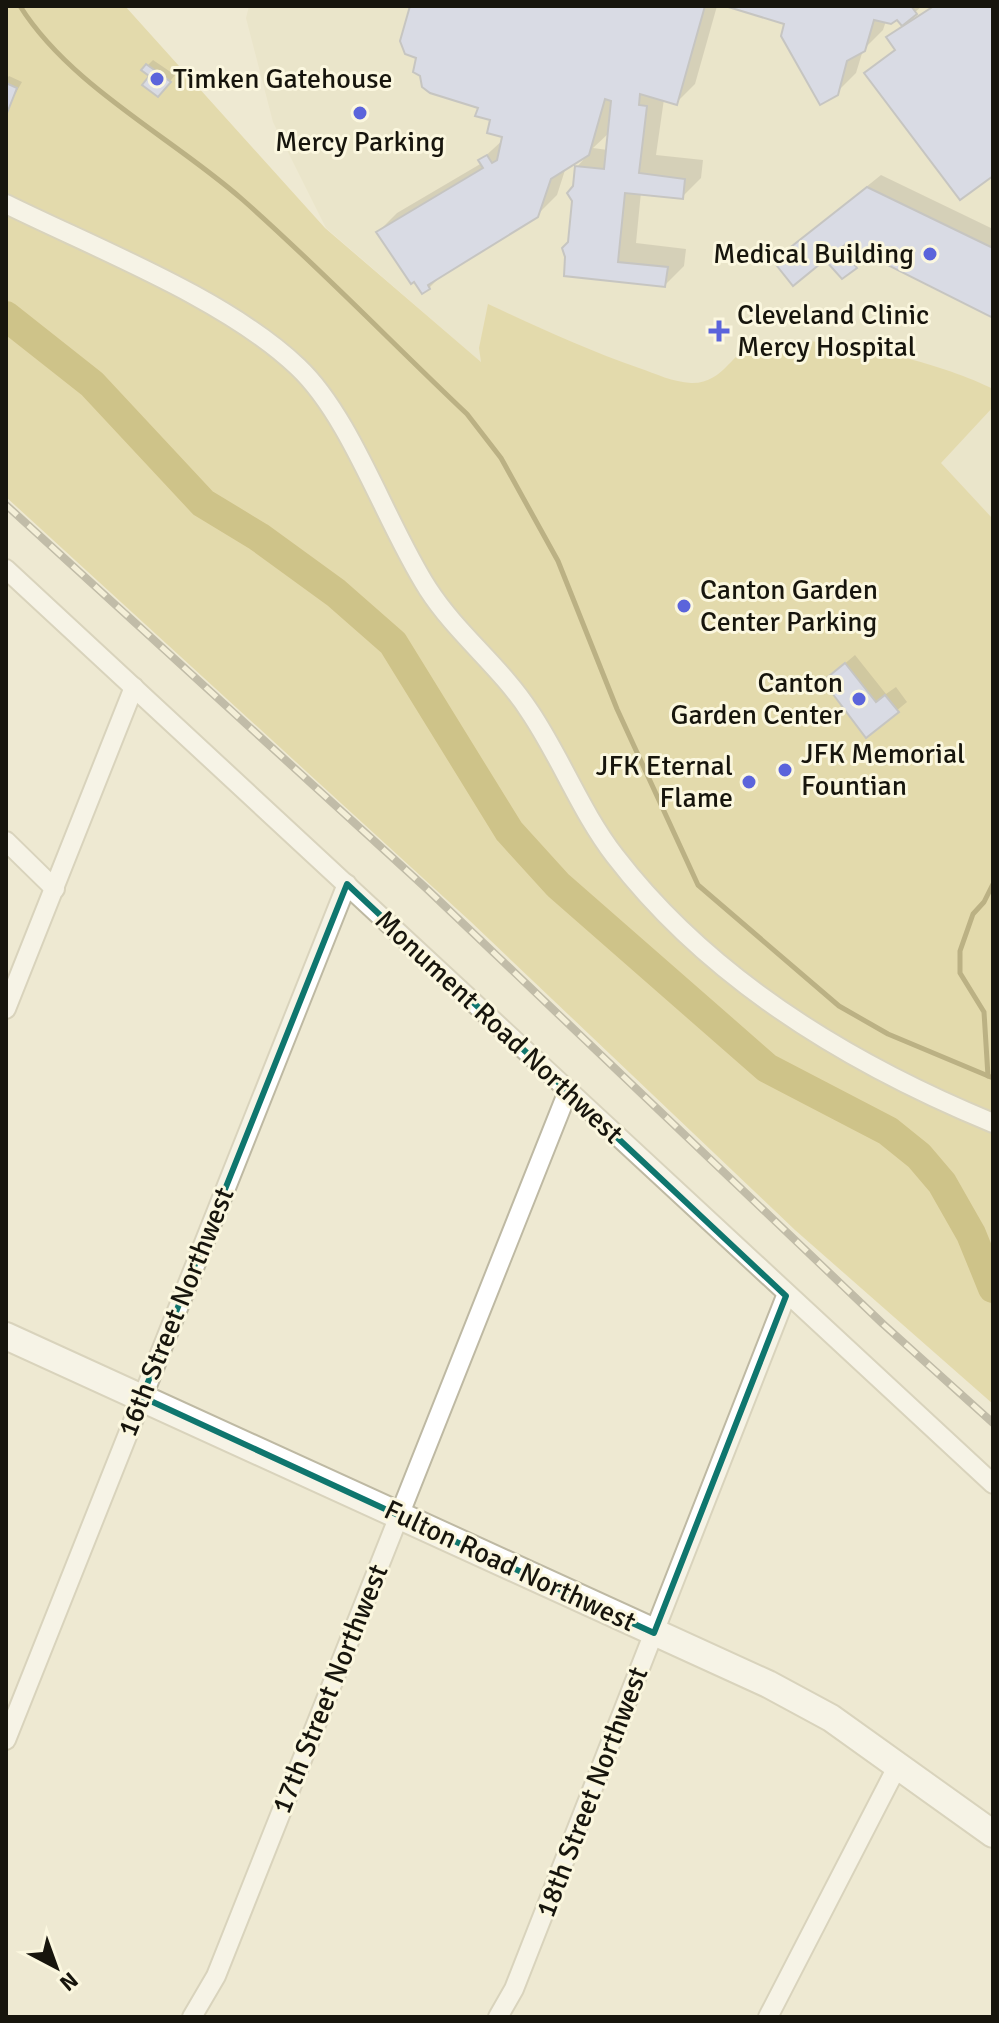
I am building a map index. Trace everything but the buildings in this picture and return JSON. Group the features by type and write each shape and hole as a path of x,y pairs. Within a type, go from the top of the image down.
{"main road":[{"name":"Fulton Road Northwest","path":"6,1336 800,1700 898,1765 993,1834"}],"street":[{"path":"6,204 206,304 276,348 300,369 333,413 429,591 513,687 600,834 652,897 731,973 816,1035 893,1078 993,1123"},
{"name":"Monument Road Northwest","path":"6,569 786,1296 993,1484"},
{"path":"6,1009 134,687"},
{"path":"6,841 55,889"},
{"name":"16th Street Northwest","path":"6,1740 347,884"},
{"name":"17th Street Northwest","path":"192,2017 216,1976 568,1091"},
{"name":"18th Street Northwest","path":"498,2017 514,1989 786,1296"},
{"path":"768,2017 898,1765"}],"highlighted area":[{"path":"347,884 786,1296 654,1633 142,1397"}],"shaded area":[{"path":"6,6 125,6 325,228 481,362 479,348 488,304 600,354 684,382 703,382 712,378 741,352 757,344 812,341 910,359 993,389 993,407 941,463 993,519 993,1404 795,1230 470,921 6,497"},
{"name":"Cleveland Clinic Mercy Hospital","path":"249,6 993,6 993,519 940,463 563,433 326,228 273,122 246,18"}],"waterway":[{"path":"20,6 41,35 94,86 215,177 300,252 467,414 501,458 558,561 617,709 698,885 839,1006 888,1034 993,1078"},
{"path":"6,316 92,384 203,503 259,537 336,593 393,643 509,831 558,885 767,1068 888,1131 919,1156 942,1183 971,1234 993,1288"},
{"path":"988,1076 984,1012 960,973 960,951 973,914 984,902 993,884"}],"railway":[{"path":"6,505 428,890 883,1324 993,1423"}],"place":[{"name":"Timken Gatehouse","path":"157,79"},
{"name":"Mercy Parking","path":"360,113"},
{"name":"Medical Building","path":"930,254"},
{"name":"Cleveland Clinic Mercy Hospital","path":"719,331"},
{"name":"Canton Garden Center Parking","path":"684,606"},
{"name":"Canton Garden Center","path":"859,699"},
{"name":"JFK Memorial Fountian","path":"785,770"},
{"name":"JFK Eternal Flame","path":"749,782"}]}
